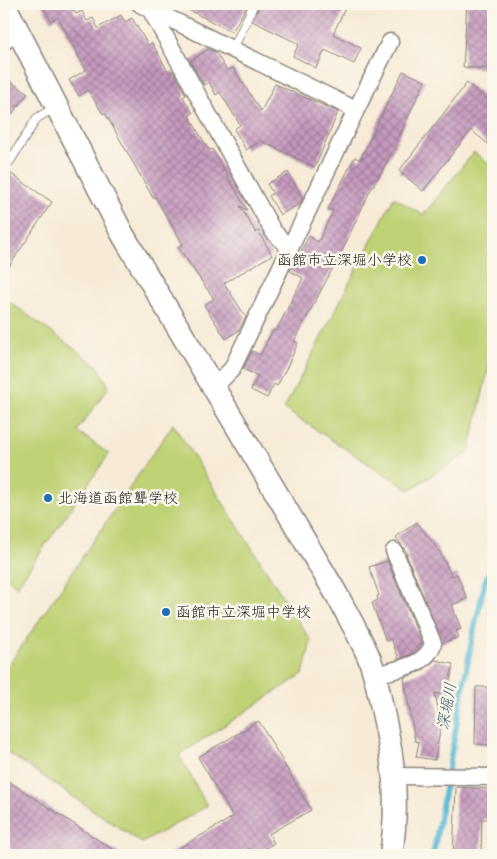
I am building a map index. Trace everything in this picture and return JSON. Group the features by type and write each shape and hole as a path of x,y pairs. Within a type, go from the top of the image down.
{"street":[{"path":"4,4 9,34 57,107 123,235 338,595 368,653 375,675 395,776 397,798 391,855"},
{"path":"145,6 356,110"},
{"path":"145,6 273,231 290,249"},
{"path":"213,388 232,368 390,42"},
{"path":"375,675 424,660 431,652 433,643 394,551"},
{"path":"395,776 493,777"}],"lane":[{"path":"233,50 254,4"},
{"path":"10,161 37,118 57,107"}],"green space":[{"name":"函館市立深堀小学校","path":"474,152 493,168 493,349 469,452 409,490 284,409 394,197 423,215"},
{"path":"4,298 98,366 109,387 77,431 109,454 17,586 4,576"},
{"path":"173,424 311,641 303,674 179,755 207,806 142,843 4,750 4,672"}],"building":[{"path":"41,4 82,4 73,9 76,14 82,11 87,21 93,18 98,28 121,15 125,22 132,18 148,45 152,43 169,73 173,71 186,95 183,97 193,113 189,116 209,150 212,149 247,210 240,206 272,255 224,283 246,317 239,330 226,339 204,305 214,299 178,247 183,244 155,197 153,198 105,113 103,114 88,90 79,96 69,80 86,70 58,17 51,21"},
{"path":"177,4 248,4 232,32"},
{"path":"260,4 347,4 333,34 361,48 354,64 325,50 316,68 293,56 299,44 252,21"},
{"path":"467,4 493,4 493,62 491,61 491,69 463,67"},
{"path":"209,49 216,53 227,71 233,68 261,111 275,84 338,112 315,167 261,141 246,150 234,129 240,125 220,92 216,95 209,82 204,85 190,61"},
{"path":"403,71 425,81 387,162 369,193 343,249 294,341 298,343 286,369 277,386 274,384 267,398 251,390 258,376 243,369 252,351 260,355 273,330 276,331 303,278 290,271 309,236 318,242 333,211 328,209 355,157 360,160"},
{"path":"4,77 28,93 4,125"},
{"path":"467,83 493,104 493,148 471,130 423,191 399,171"},
{"path":"4,169 52,202 4,274"},
{"path":"288,172 303,198 301,203 280,215 269,196 273,193 267,184"},
{"path":"417,522 439,551 452,576 457,574 467,599 452,605 461,629 456,631 459,637 442,643 406,554 408,554 396,537"},
{"path":"387,561 422,643 413,653 399,659 391,639 386,641 372,603 378,600 377,596 379,595 369,567"},
{"path":"435,660 453,664 447,696 435,693 441,725 435,760 416,757 419,742 415,741 404,678 422,671"},
{"path":"476,687 493,687 493,745 475,744"},
{"path":"259,721 311,810 269,834 274,843 254,855 250,848 237,855 167,855 233,817 198,757"},
{"path":"4,778 121,855 19,855 4,845"},
{"path":"456,787 492,789 490,819 482,819 481,855 453,855"}],"waterway":[{"name":"深堀川","path":"433,855 471,644 485,581 493,564"}],"place":[{"name":"函館市立深堀小学校","path":"422,260"},
{"name":"北海道函館聾学校","path":"48,498"},
{"name":"函館市立深堀中学校","path":"166,612"}]}
